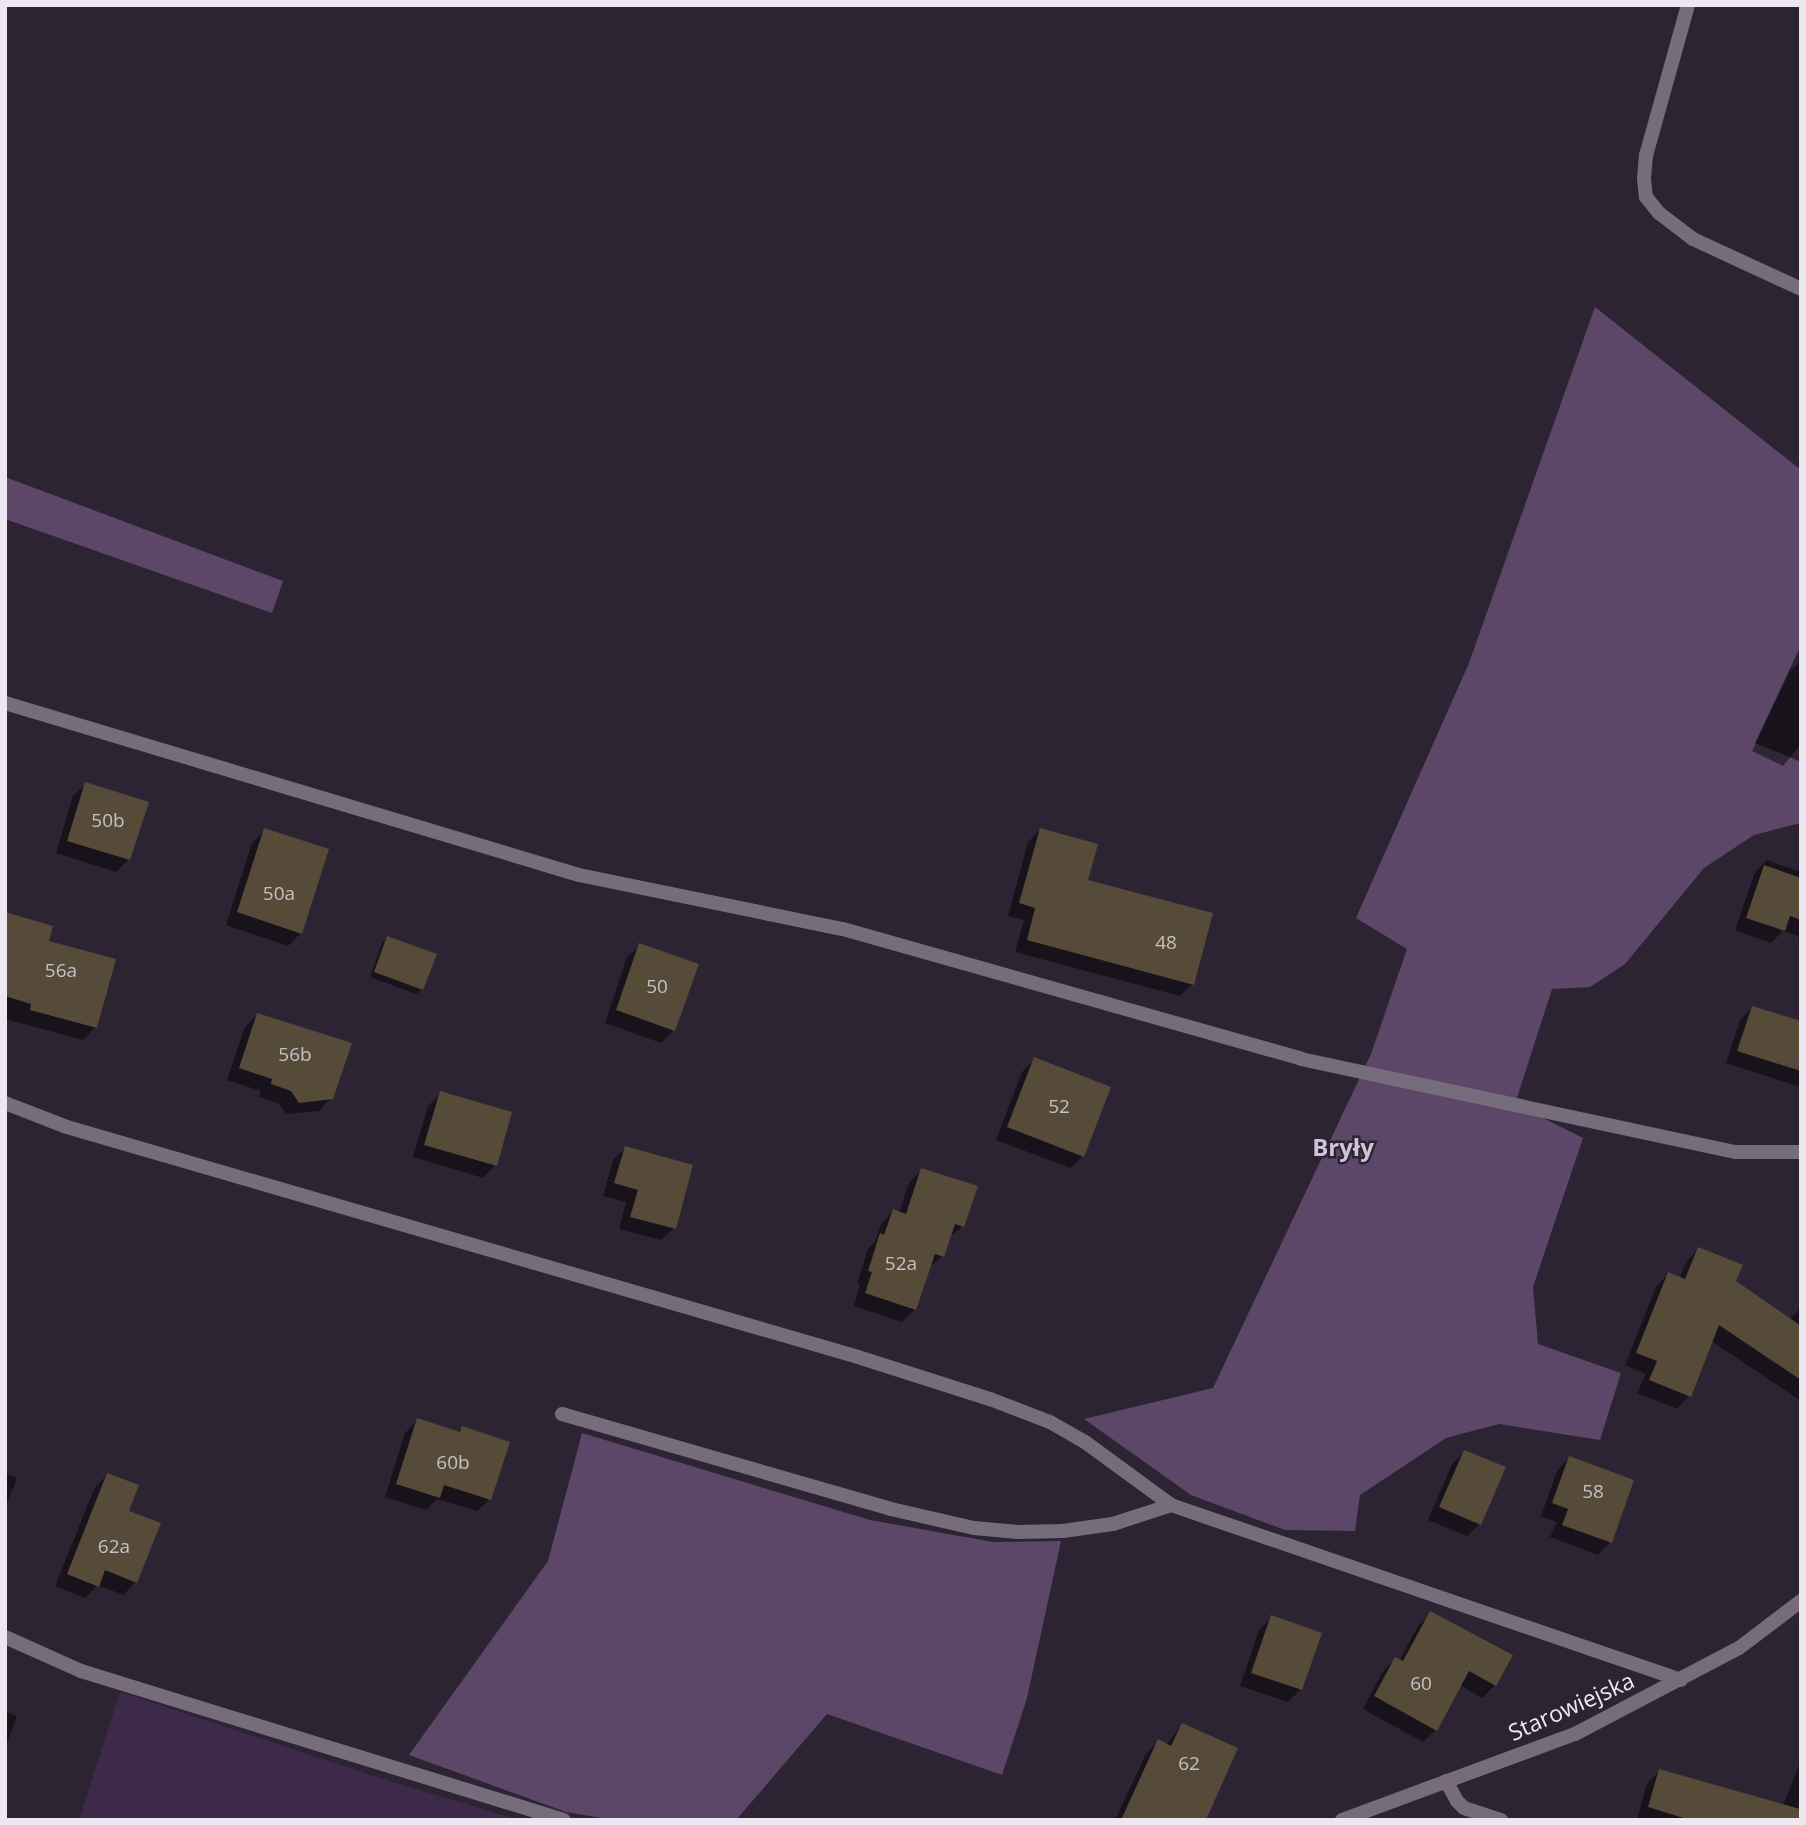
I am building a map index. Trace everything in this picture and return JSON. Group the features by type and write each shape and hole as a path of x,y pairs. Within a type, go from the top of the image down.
{"street":[{"path":"1688,5 1646,155 1646,197 1659,213 1693,239 1801,289"},
{"path":"5,703 579,875 844,929 1301,1059 1736,1152 1801,1152"},
{"path":"5,1102 81,1131 858,1357 990,1399 1050,1422 1086,1442 1171,1504 1681,1680"},
{"path":"562,1414 891,1509 974,1528 1018,1532 1063,1531 1113,1524 1171,1504"},
{"name":"Starowiejska","path":"1342,1820 1574,1734 1739,1648 1801,1601"},
{"path":"5,1637 81,1671 564,1820"},
{"path":"1446,1781 1464,1808 1501,1820"}],"shaded area":[{"path":"1595,307 1801,470 1801,645 1755,743 1801,762 1801,823 1754,835 1704,868 1625,964 1590,987 1552,989 1515,1104 1583,1138 1533,1287 1538,1344 1621,1373 1600,1440 1499,1424 1446,1438 1360,1495 1355,1531 1285,1530 1191,1495 1084,1419 1213,1388 1371,1054 1407,949 1356,918 1469,663"},
{"path":"5,477 283,581 272,613 5,519"},
{"path":"582,1433 870,1520 993,1542 1061,1541 1027,1698 1002,1775 827,1714 736,1820 614,1820 566,1812 409,1755 548,1561"},
{"path":"120,1692 389,1781 520,1820 79,1820"}],"building":[{"path":"85,782 149,802 130,860 67,841"},
{"path":"264,828 329,849 302,934 237,912"},
{"path":"1040,828 1098,844 1088,880 1213,913 1194,985 1027,940 1035,908 1019,903"},
{"path":"1764,865 1801,878 1801,920 1790,916 1785,931 1746,918"},
{"path":"5,912 53,926 49,941 116,959 97,1028 30,1010 31,1004 5,996"},
{"path":"387,936 437,954 423,990 374,972"},
{"path":"639,943 699,964 675,1031 616,1010"},
{"path":"1752,1006 1801,1021 1801,1071 1737,1051"},
{"path":"257,1013 352,1043 333,1099 299,1103 291,1091 271,1084 272,1079 239,1068"},
{"path":"1034,1057 1111,1087 1084,1157 1007,1127"},
{"path":"440,1091 512,1112 497,1166 424,1145"},
{"path":"625,1146 693,1165 676,1229 630,1217 638,1190 614,1183"},
{"path":"921,1168 978,1186 964,1227 955,1224 944,1257 935,1254 916,1310 865,1293 872,1272 868,1271 880,1233 884,1235 893,1209 906,1214"},
{"path":"1698,1247 1743,1265 1736,1281 1801,1326 1801,1380 1719,1325 1691,1397 1649,1380 1657,1361 1636,1353 1668,1272 1685,1279"},
{"path":"417,1418 460,1432 462,1426 510,1442 491,1500 444,1485 440,1498 396,1484"},
{"path":"1464,1450 1506,1467 1481,1525 1439,1507"},
{"path":"1569,1456 1634,1480 1612,1543 1562,1525 1568,1509 1552,1503"},
{"path":"107,1473 139,1485 129,1511 161,1523 137,1583 105,1570 99,1587 67,1574"},
{"path":"1430,1611 1513,1655 1496,1686 1469,1671 1437,1731 1374,1696 1395,1657 1403,1661"},
{"path":"1271,1615 1322,1633 1302,1690 1251,1673"},
{"path":"1182,1723 1238,1748 1206,1820 1121,1820 1158,1739 1171,1746"},
{"path":"1659,1769 1800,1809 1799,1820 1690,1820 1648,1807"}],"district":[{"name":"Bryły","path":"1343,1147"}]}
